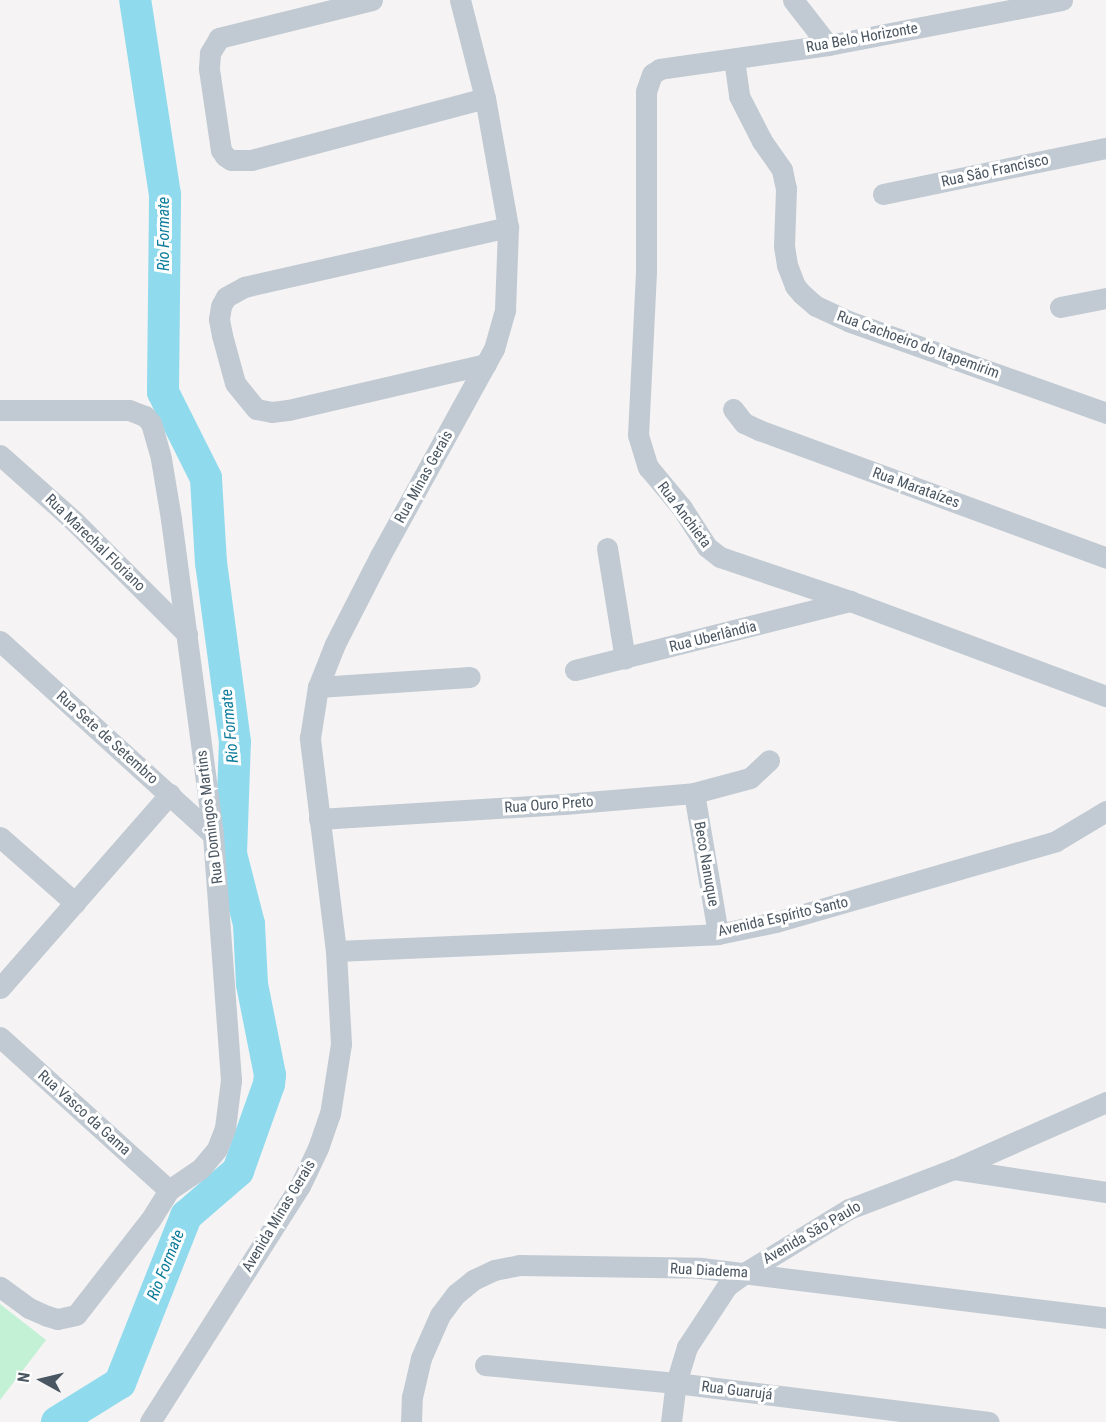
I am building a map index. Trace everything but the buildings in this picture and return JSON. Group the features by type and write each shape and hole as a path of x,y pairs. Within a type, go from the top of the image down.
{"street":[{"path":"372,0 219,38 210,53 209,69 221,150 225,156 231,160 251,160 484,98"},
{"name":"Rua Minas Gerais","path":"336,951 310,738 318,687 335,644 380,556 486,364 501,330 505,310 508,227 484,98 460,0"},
{"path":"793,0 828,45"},
{"name":"Rua Belo Horizonte","path":"660,69 828,45 1003,6 1062,0"},
{"name":"Rua Cachoeiro do Itapemirim","path":"734,59 739,96 762,141 782,170 786,189 784,246 787,265 791,279 802,294 816,306 848,321 1106,413"},
{"name":"Rua Anchieta","path":"660,69 652,74 646,91 646,272 638,411 643,455 648,467 682,508 712,552 738,564 850,601 1106,696"},
{"name":"Rua São Francisco","path":"883,194 1106,148"},
{"path":"486,364 272,412 256,409 234,383 219,319 226,297 244,286 508,227"},
{"path":"1060,307 1106,298"},
{"name":"Rua Marataízes","path":"733,409 744,423 759,430 1106,558"},
{"name":"Rua Domingos Martins","path":"0,410 129,410 146,416 151,423 161,459 188,634 213,835 231,1080 225,1128 217,1149 200,1169 169,1190 150,1220 76,1315 57,1319 47,1316 29,1308 0,1287"},
{"name":"Rua Marechal Floriano","path":"0,455 74,521 188,634"},
{"path":"607,548 625,659"},
{"name":"Rua Uberlândia","path":"575,670 850,601"},
{"name":"Rua Sete de Setembro","path":"0,641 213,835"},
{"path":"318,687 470,677"},
{"name":"Rua Ouro Preto","path":"319,819 564,804 693,793 750,778 769,760"},
{"name":"Beco Nanuque","path":"693,793 718,934"},
{"path":"0,988 170,794"},
{"name":"Avenida Espírito Santo","path":"336,951 718,934 787,919 1056,840 1106,811"},
{"path":"1056,840 1106,828"},
{"path":"0,837 75,903"},
{"name":"Avenida Minas Gerais","path":"150,1422 300,1186 318,1148 330,1114 341,1044 336,951"},
{"name":"Rua Vasco da Gama","path":"0,1037 169,1190"},
{"name":"Avenida São Paulo","path":"671,1422 676,1383 687,1347 727,1286 746,1272 849,1209 954,1169 1106,1102"},
{"path":"954,1169 1106,1192"},
{"name":"Rua Diadema","path":"411,1422 411,1397 421,1358 440,1315 456,1294 473,1280 494,1270 546,1264 701,1268 1106,1318"},
{"name":"Rua Guarujá","path":"485,1365 676,1383 989,1422"}],"green space":[{"path":"0,1304 46,1340 0,1400"}],"waterway":[{"name":"Rio Formate","path":"57,1422 120,1383 186,1216 238,1171 269,1084 270,1075 252,984 249,924 231,854 235,742 211,563 206,478 163,392 165,195 135,0"}]}
